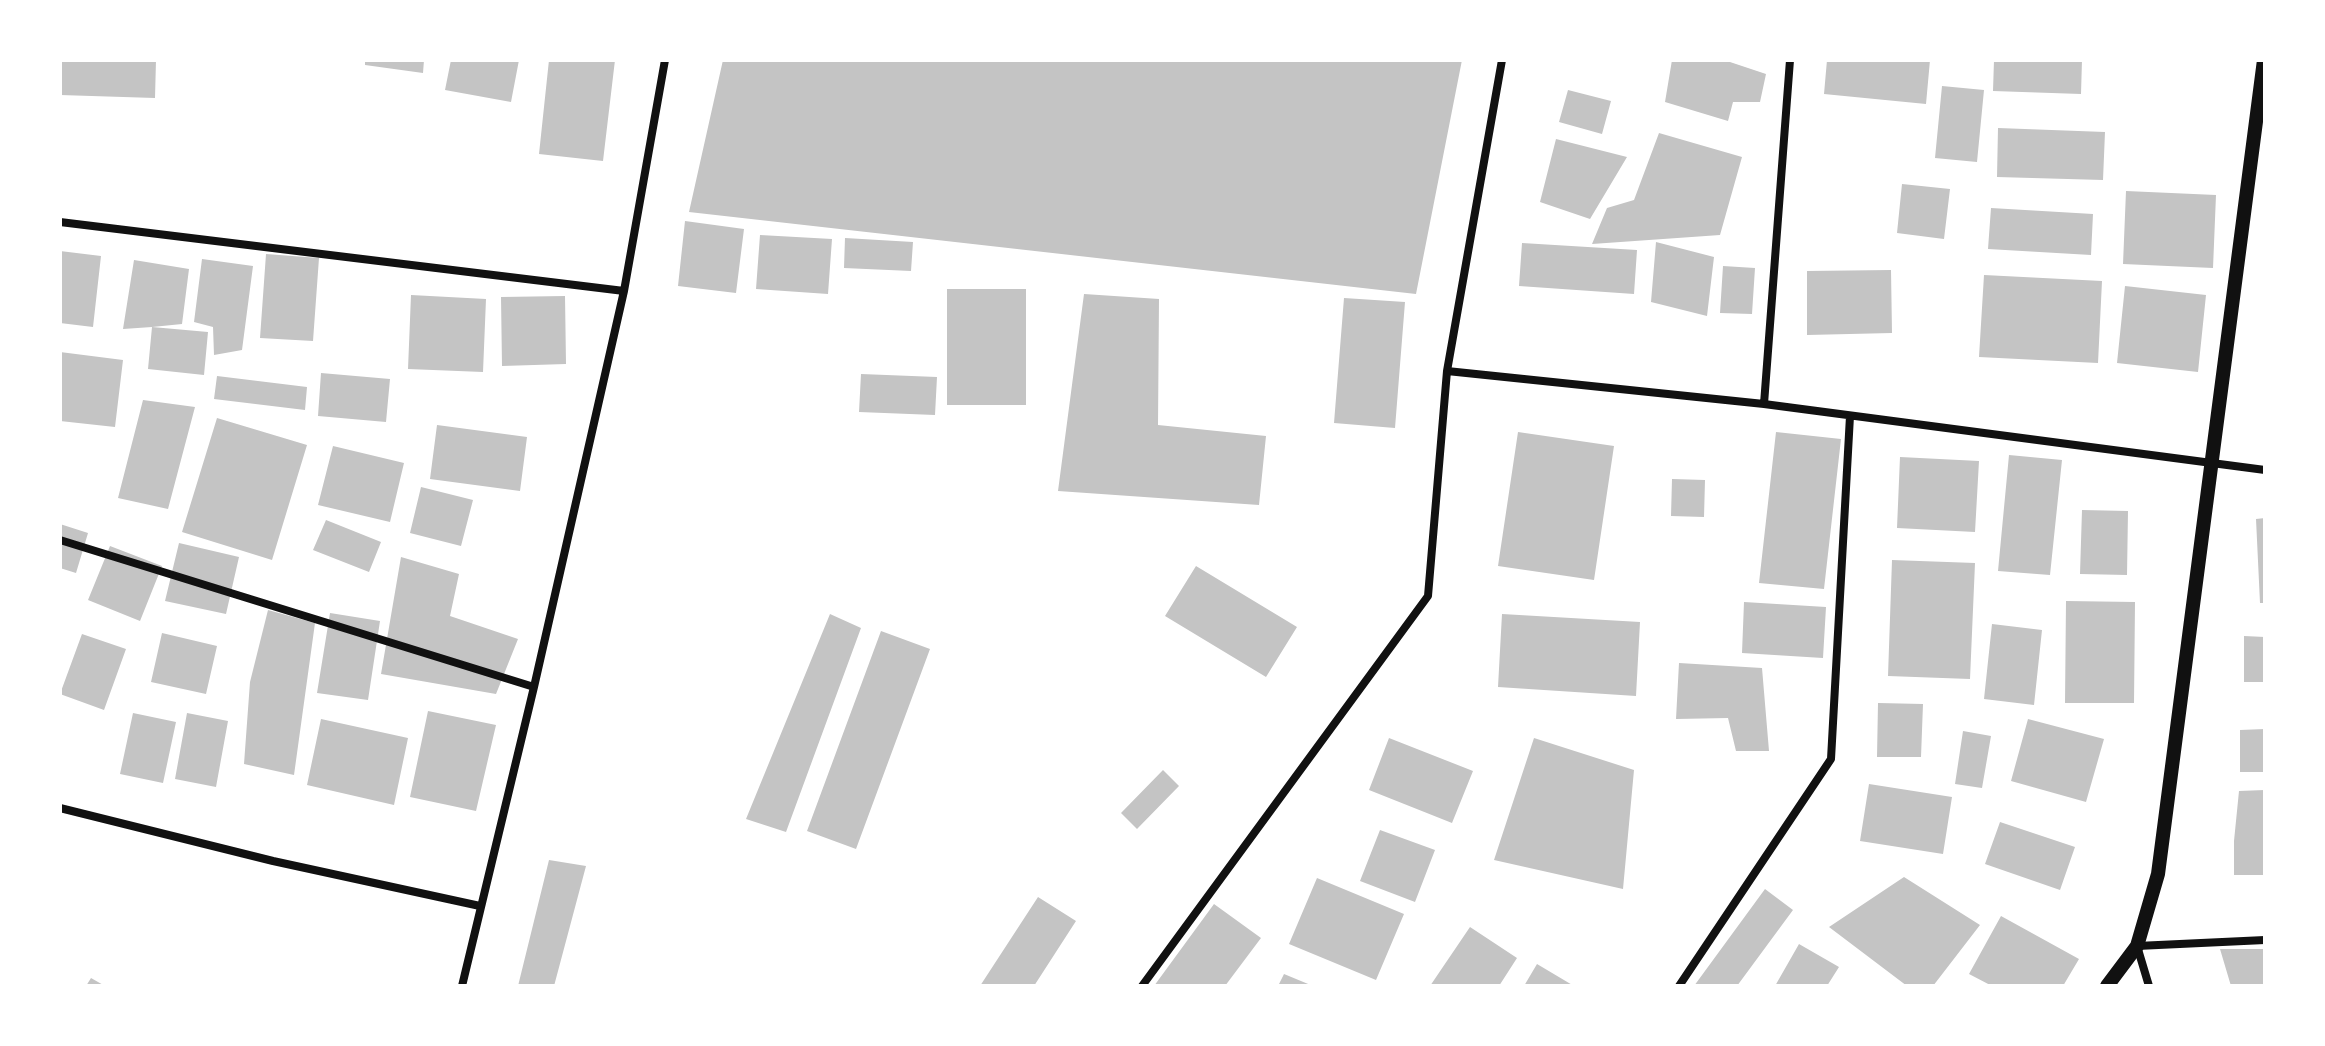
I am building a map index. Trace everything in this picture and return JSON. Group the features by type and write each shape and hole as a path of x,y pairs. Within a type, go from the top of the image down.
{"street":[{"path":"462,986 624,291 665,60"},
{"path":"1142,986 1428,596 1447,371 1502,60"},
{"path":"1764,404 1790,60"},
{"path":"2107,986 2137,946 2158,874 2264,60"},
{"path":"60,222 624,291"},
{"path":"1447,371 1764,404 2265,470"},
{"path":"1679,986 1831,759 1850,416"},
{"path":"60,540 534,687"},
{"path":"60,808 273,861 480,906"},
{"path":"2137,946 2265,940"},
{"path":"2137,946 2149,986"}],"building":[{"path":"60,60 156,60 155,98 60,95"},
{"path":"365,60 424,60 423,73 365,65"},
{"path":"451,60 519,60 511,102 445,90"},
{"path":"549,60 615,60 603,161 539,154"},
{"path":"723,60 1462,60 1416,294 689,212"},
{"path":"1672,60 1724,60 1766,74 1760,102 1733,102 1728,121 1665,102"},
{"path":"1827,60 1930,60 1926,104 1824,94"},
{"path":"1994,60 2082,60 2081,94 1993,91"},
{"path":"1942,86 1984,90 1977,162 1935,158"},
{"path":"1568,90 1611,101 1602,134 1559,122"},
{"path":"1998,128 2105,132 2103,180 1997,177"},
{"path":"1659,133 1742,157 1720,235 1592,244 1607,208 1634,200"},
{"path":"1556,139 1627,157 1590,219 1540,202"},
{"path":"1902,184 1950,189 1944,239 1897,233"},
{"path":"2126,191 2216,195 2213,268 2123,264"},
{"path":"1991,208 2093,214 2091,255 1988,249"},
{"path":"685,221 744,229 736,293 678,286"},
{"path":"760,235 832,239 828,294 756,289"},
{"path":"845,238 913,242 911,271 844,268"},
{"path":"1656,242 1714,257 1707,316 1651,302"},
{"path":"1522,243 1637,250 1634,294 1519,286"},
{"path":"60,251 101,256 93,327 60,323"},
{"path":"266,254 319,258 313,341 260,338"},
{"path":"202,259 253,266 242,350 214,355 213,327 194,322"},
{"path":"134,260 189,269 182,324 123,329"},
{"path":"1723,266 1755,268 1752,314 1720,313"},
{"path":"1891,270 1892,333 1807,335 1807,271"},
{"path":"1984,275 2102,281 2098,363 1979,357"},
{"path":"2125,286 2206,295 2198,372 2117,363"},
{"path":"947,289 1026,289 1026,405 947,405"},
{"path":"1084,294 1159,299 1158,425 1266,436 1259,505 1058,491"},
{"path":"411,295 486,299 483,372 408,369"},
{"path":"565,296 566,364 502,366 501,297"},
{"path":"1344,298 1405,302 1395,428 1334,423"},
{"path":"152,327 208,332 204,375 148,369"},
{"path":"60,352 123,360 115,427 60,421"},
{"path":"321,373 390,379 386,422 318,416"},
{"path":"861,374 937,377 935,415 859,412"},
{"path":"217,376 307,387 305,410 214,399"},
{"path":"143,400 195,407 168,509 118,498"},
{"path":"217,418 307,445 272,560 182,532"},
{"path":"437,425 527,437 520,491 430,479"},
{"path":"1518,432 1614,446 1594,580 1498,566"},
{"path":"1776,432 1841,439 1824,589 1759,583"},
{"path":"333,446 404,463 390,522 318,505"},
{"path":"2009,455 2062,460 2050,575 1998,571"},
{"path":"1900,457 1979,461 1975,532 1897,528"},
{"path":"1672,479 1705,480 1704,517 1671,516"},
{"path":"421,487 473,500 461,546 410,533"},
{"path":"2082,510 2128,511 2127,575 2080,574"},
{"path":"2265,518 2265,603 2260,603 2256,519"},
{"path":"326,520 381,542 369,572 313,550"},
{"path":"60,524 88,533 76,573 60,568"},
{"path":"179,543 239,557 226,614 165,601"},
{"path":"110,546 162,566 140,621 88,600"},
{"path":"401,557 459,574 450,616 518,639 496,694 381,674"},
{"path":"1892,560 1975,563 1970,679 1888,676"},
{"path":"1196,566 1297,627 1266,677 1165,616"},
{"path":"2066,601 2135,602 2134,703 2065,703"},
{"path":"1744,602 1826,607 1823,658 1742,653"},
{"path":"268,610 315,623 294,775 244,764 250,682"},
{"path":"330,613 380,621 368,700 317,693"},
{"path":"830,614 861,628 786,832 746,819"},
{"path":"1502,614 1640,622 1636,696 1498,687"},
{"path":"1992,624 2042,630 2034,705 1984,699"},
{"path":"881,631 930,649 856,849 807,831"},
{"path":"162,633 217,646 206,694 151,682"},
{"path":"82,634 126,649 104,710 60,694"},
{"path":"2244,636 2265,637 2265,682 2244,682"},
{"path":"1679,663 1762,668 1769,751 1736,751 1728,718 1676,719"},
{"path":"1878,703 1923,704 1921,757 1877,757"},
{"path":"428,711 496,725 476,811 410,797"},
{"path":"133,713 176,722 163,783 120,774"},
{"path":"187,713 228,721 216,787 175,779"},
{"path":"321,719 408,738 394,805 307,785"},
{"path":"2028,719 2104,739 2086,802 2011,781"},
{"path":"2265,729 2265,772 2240,772 2240,730"},
{"path":"1963,731 1991,736 1982,788 1955,784"},
{"path":"1389,738 1473,771 1452,823 1369,790"},
{"path":"1534,738 1634,770 1623,889 1494,860"},
{"path":"1163,770 1179,786 1137,829 1121,813"},
{"path":"1869,784 1952,797 1943,854 1860,841"},
{"path":"2265,790 2265,875 2234,875 2239,791"},
{"path":"2000,822 2075,847 2060,890 1985,864"},
{"path":"1380,830 1435,850 1415,902 1360,881"},
{"path":"549,860 586,866 554,986 518,986"},
{"path":"1904,877 1980,925 1933,986 1907,986 1829,927"},
{"path":"1317,878 1404,914 1376,980 1289,944"},
{"path":"1765,889 1793,910 1737,986 1694,986"},
{"path":"1038,897 1076,921 1034,986 980,986"},
{"path":"1214,904 1261,938 1225,986 1154,986"},
{"path":"2001,916 2079,959 2063,986 1992,986 1969,974"},
{"path":"1470,927 1517,958 1499,986 1430,986"},
{"path":"1799,944 1839,967 1827,986 1775,986"},
{"path":"2220,949 2265,949 2265,986 2231,986"},
{"path":"1537,964 1574,986 1524,986"},
{"path":"1284,974 1313,986 1278,986"},
{"path":"91,978 105,986 86,986"}]}
